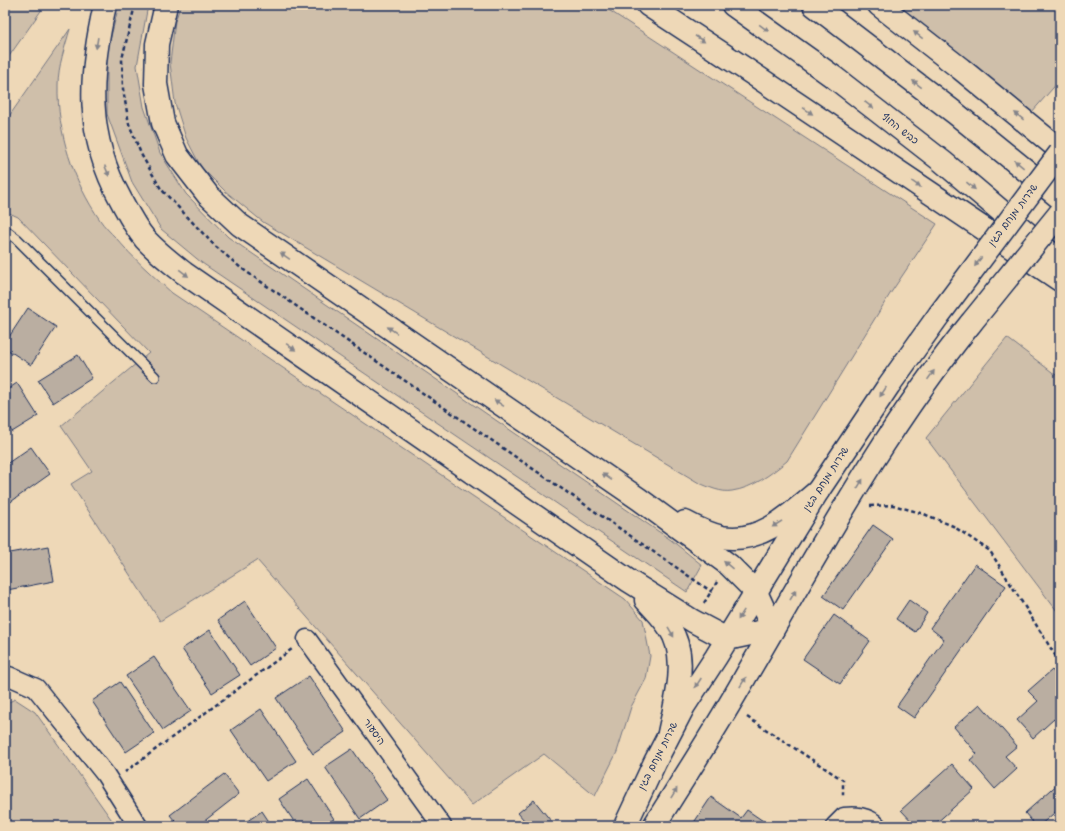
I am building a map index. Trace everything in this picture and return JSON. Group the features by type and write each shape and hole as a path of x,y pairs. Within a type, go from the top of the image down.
{"main road":[{"path":"105,5 98,36 93,79 93,106 97,138 105,165 129,216 145,238 162,256 184,273 629,581 693,621 727,639 773,629"},
{"path":"166,5 157,44 156,84 163,123 177,155 208,195 240,225 639,499 729,565 756,592 773,629"},
{"path":"644,5 667,18"},
{"path":"648,5 751,72 1060,280"},
{"name":"כביש החוף","path":"733,5 835,78 930,152 1060,261"},
{"path":"814,5 955,113 1060,198"},
{"path":"879,5 961,69 1060,151"},
{"name":"שדרות מנחם בגין","path":"625,826 669,733 698,683 727,639 818,491 889,385 1060,151"},
{"path":"654,826 746,676 822,545 893,430 944,356 1060,213"},
{"path":"639,499 700,530 723,537 743,537 759,533 781,522 818,491"},
{"path":"629,581 663,619 674,635 677,646 679,668 678,687 669,733"}],"street":[{"name":"היסעור","path":"307,639 442,826"},
{"path":"5,678 9,676 36,688 105,774 138,826"},
{"path":"839,821 857,816 873,822 877,826"}],"lane":[{"path":"5,230 17,239 155,377"}],"path":[{"path":"865,506 894,505 924,514 953,526 990,551 1060,663"},
{"path":"693,621 729,565"},
{"path":"111,783 307,639"},
{"path":"746,716 843,780 839,821"}],"shaded area":[{"path":"5,5 45,5 5,62"},
{"path":"119,5 148,5 137,66 144,107 160,153 186,194 228,237 671,540 702,565 687,592 202,263 161,229 132,182 107,114 107,52"},
{"path":"181,5 601,5 937,224 890,294 787,461 768,475 747,487 732,491 715,489 699,483 263,222 225,191 201,167 186,138 175,103 170,63 175,21"},
{"path":"891,5 1060,5 1060,80 1031,113"},
{"path":"70,29 58,78 60,120 68,156 90,205 103,224 129,252 172,293 625,599 643,620 650,656 646,679 631,707 617,752 595,796 544,754 472,805 257,560 160,621 71,484 92,471 61,426 149,353 18,217 5,211 5,122"},
{"path":"1007,338 1060,378 1060,615 926,438"},
{"path":"15,699 35,712 116,826 5,826 5,704"}],"building":[{"path":"28,308 56,327 31,365 5,348 5,343"},
{"path":"78,355 92,378 53,403 38,380"},
{"path":"17,383 38,416 12,432 5,420 5,391"},
{"path":"31,447 50,474 5,506 5,465"},
{"path":"873,525 893,539 843,610 823,596"},
{"path":"48,546 54,581 7,590 5,579 5,554"},
{"path":"975,564 1006,586 914,718 897,706 944,639 930,628"},
{"path":"909,600 927,613 915,632 896,619"},
{"path":"245,601 276,648 250,666 218,620"},
{"path":"834,615 870,641 840,684 803,659"},
{"path":"210,630 240,675 212,693 182,649"},
{"path":"154,657 191,711 163,730 126,676"},
{"path":"1052,670 1060,679 1060,727 1054,719 1033,738 1017,720 1038,701 1028,691"},
{"path":"309,676 346,732 313,754 276,698"},
{"path":"120,682 154,733 126,752 92,701"},
{"path":"980,704 1017,746 1005,756 1017,769 995,789 970,760 977,754 954,727"},
{"path":"261,709 296,761 266,781 231,730"},
{"path":"352,749 387,800 360,819 325,767"},
{"path":"952,764 974,789 933,826 916,826 901,810"},
{"path":"224,774 239,794 198,826 179,826 170,815"},
{"path":"308,779 334,819 324,826 297,826 279,799"},
{"path":"1060,782 1060,808 1039,826 1036,826 1025,813"},
{"path":"711,797 741,818 747,810 769,825 696,826 693,824"},
{"path":"534,800 555,826 529,826 518,813"},
{"path":"262,811 272,826 240,826"}]}
